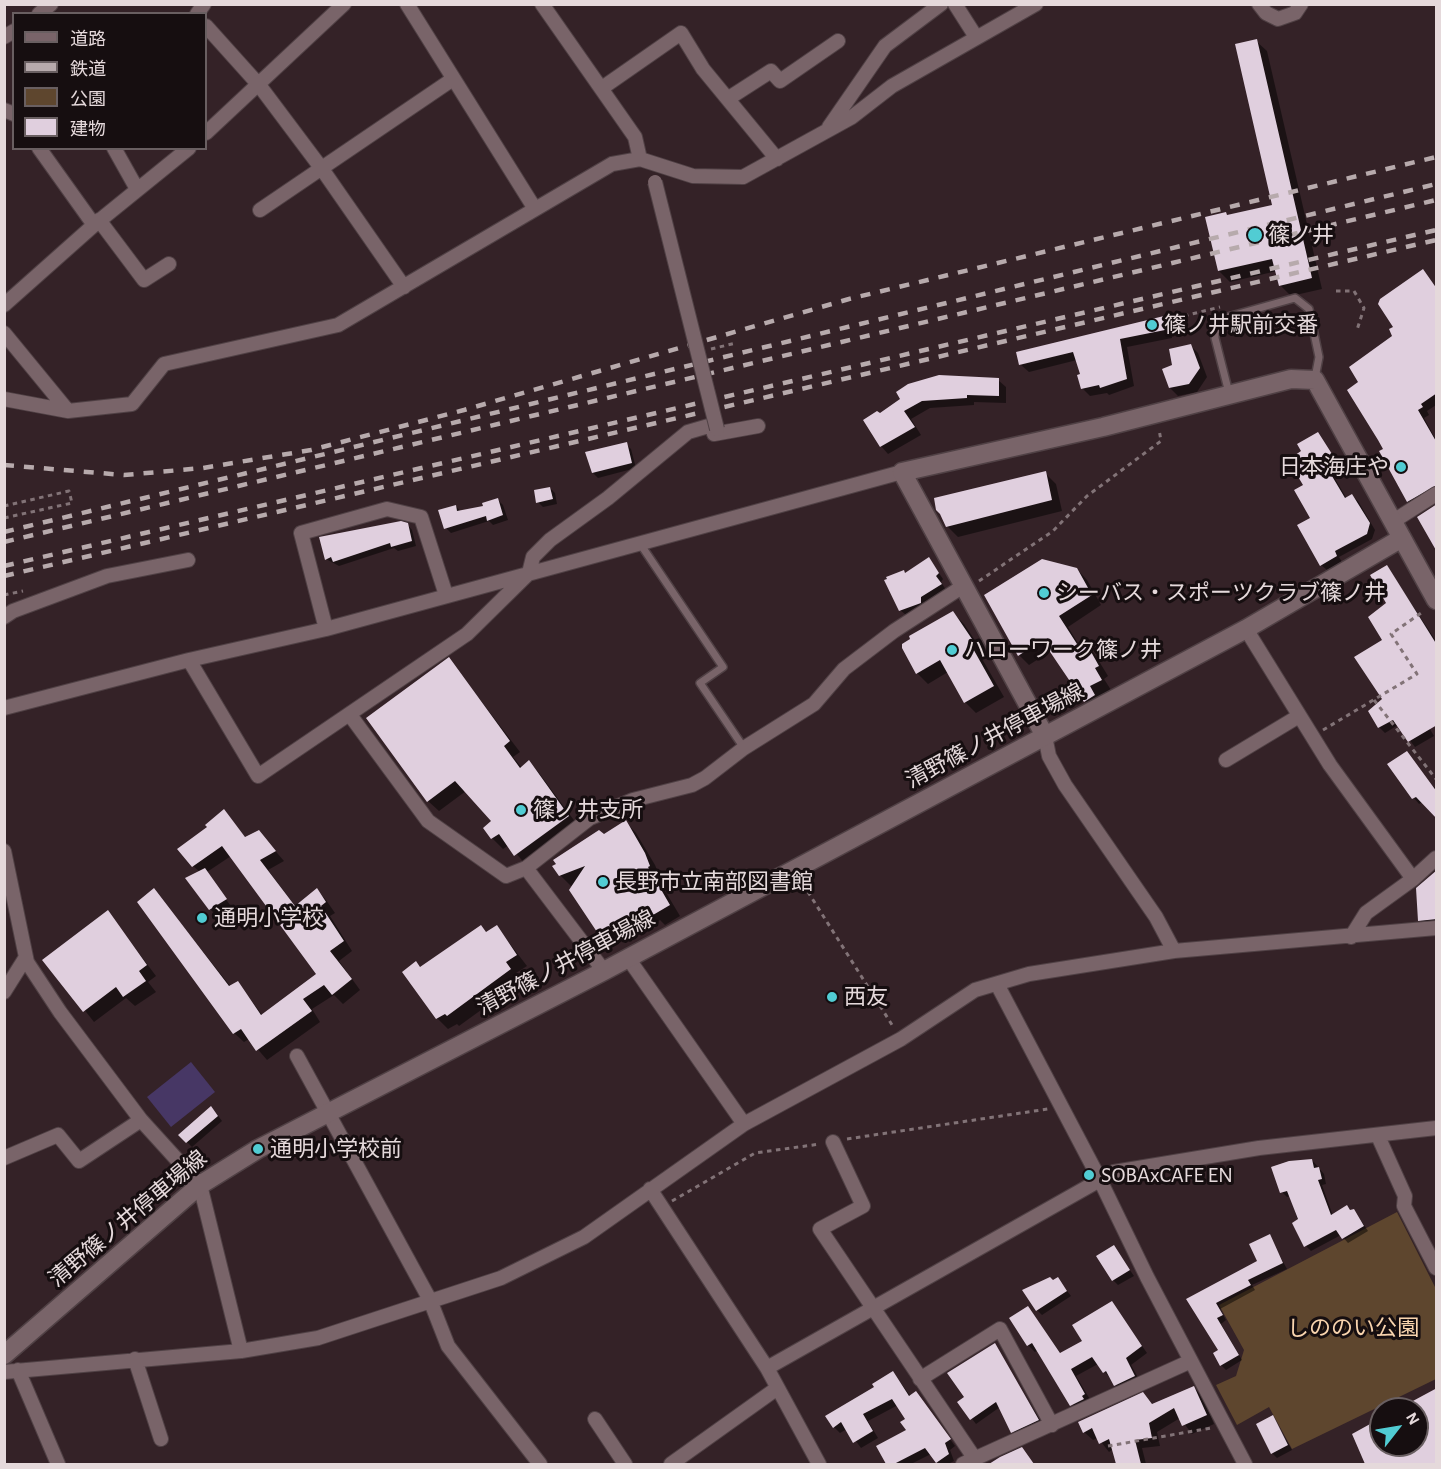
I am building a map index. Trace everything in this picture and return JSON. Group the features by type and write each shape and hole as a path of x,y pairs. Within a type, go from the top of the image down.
{"main road":[{"path":"1045,736 902,472 1157,413 1291,379 1315,380 1402,538 1430,606"},
{"name":"清野篠ノ井停車場線","path":"4,1355 200,1185 258,1149 604,971 1246,629 1402,538"}],"street":[{"path":"207,132 259,85 325,19 344,4"},
{"path":"407,4 535,208"},
{"path":"542,4 635,137 640,159"},
{"path":"828,129 885,46 941,4"},
{"path":"955,4 976,37"},
{"path":"4,399 68,411 132,404 164,364 338,325 612,164 640,159 693,176 743,177 852,117 892,86 1036,4"},
{"path":"1258,4 1270,16 1282,19 1295,13 1301,4"},
{"path":"207,27 259,85 322,169 404,287"},
{"path":"602,88 681,33 703,69 777,159"},
{"path":"729,98 771,70 780,81 838,41"},
{"path":"260,210 453,79"},
{"path":"41,150 96,223 144,280 169,264"},
{"path":"115,150 137,189"},
{"path":"4,305 96,223 186,150"},
{"path":"655,182 717,429"},
{"path":"683,253 706,351"},
{"path":"4,333 68,411"},
{"path":"189,660 258,776 467,634 529,573 533,558 550,540 608,498 688,432 712,425 714,434 758,426"},
{"path":"4,708 189,660 326,629 902,472"},
{"path":"1392,522 1437,494"},
{"path":"326,629 301,533 387,509 421,516 446,595"},
{"path":"4,617 13,611 107,576 188,560"},
{"path":"350,715 428,820 506,876 526,868 590,818 633,800 692,784 814,704 844,669 894,631 966,587"},
{"path":"1246,629 1312,736 1413,879"},
{"path":"1226,760 1299,716"},
{"path":"1045,736 1049,756 1065,785 1156,917 1174,951"},
{"path":"4,851 26,957 60,1012 141,1120 200,1185 241,1351"},
{"path":"1351,937 1366,914 1437,858"},
{"path":"526,868 604,971"},
{"path":"58,1464 11,1371 241,1351 318,1338 501,1278 584,1237 744,1124 901,1039 975,990 1029,974 1174,951 1437,928"},
{"path":"4,992 26,957"},
{"path":"628,958 744,1124"},
{"path":"997,984 1100,1179 1147,1277 1245,1464"},
{"path":"297,1056 430,1300 448,1346 540,1464"},
{"path":"4,1158 58,1135 80,1161 141,1120"},
{"path":"766,1368 1113,1172 1260,1148 1437,1128"},
{"path":"1378,1136 1405,1196 1404,1206 1437,1268"},
{"path":"832,1142 863,1206 820,1229 920,1379 969,1462 1191,1361"},
{"path":"650,1189 766,1368 819,1464"},
{"path":"920,1379 1000,1329 1052,1425"},
{"path":"135,1359 161,1439"},
{"path":"671,1464 776,1389"},
{"path":"595,1419 626,1464"}],"lane":[{"path":"1229,393 1215,332 1224,318 1295,298 1309,309 1319,357 1315,380"},
{"path":"639,542 723,667 700,683 744,748"}],"path":[{"path":"1336,291 1354,291 1364,308 1357,330"},
{"path":"1184,316 1225,306"},
{"path":"706,351 736,343"},
{"path":"966,587 1053,531 1087,496 1161,441 1157,413"},
{"path":"4,506 69,491 72,503 4,518"},
{"path":"1312,736 1417,675 1391,634 1430,606"},
{"path":"1374,700 1437,779"},
{"path":"794,870 901,1039"},
{"path":"663,1207 692,1187 755,1153 1062,1107"},
{"path":"1108,1446 1225,1426"}],"green space":[{"name":"しののい公園","path":"1397,1212 1436,1289 1436,1379 1399,1397 1369,1397 1369,1412 1292,1449 1269,1407 1237,1425 1216,1385 1236,1376 1244,1350 1219,1305"}],"shaded area":[{"path":"191,1062 215,1092 171,1127 147,1097"}],"building":[{"path":"1257,39 1312,278 1279,286 1272,259 1218,271 1205,217 1226,212 1227,215 1272,205 1235,44"},
{"path":"1423,269 1437,289 1437,393 1421,404 1423,407 1418,410 1437,443 1437,485 1407,502 1379,451 1383,449 1347,390 1358,382 1349,367 1392,336 1389,329 1393,327 1378,304 1380,299"},
{"path":"1164,316 1165,330 1120,339 1127,379 1100,388 1099,385 1081,389 1077,375 1080,374 1073,352 1019,365 1016,352"},
{"path":"1191,344 1200,368 1189,384 1169,388 1162,369 1172,365 1169,349"},
{"path":"939,375 999,378 999,396 967,395 967,398 922,401 904,411 915,427 880,447 863,420 877,411 880,413 900,399 896,392 908,384"},
{"path":"1318,432 1339,465 1329,471 1345,498 1352,494 1370,523 1367,534 1335,551 1337,556 1320,566 1297,525 1310,518 1294,490 1303,485 1288,460 1301,451 1297,444"},
{"path":"627,442 632,463 592,473 585,452"},
{"path":"1046,471 1052,500 946,527 936,510 934,498"},
{"path":"550,487 553,499 536,503 534,490"},
{"path":"498,498 503,515 487,521 486,516 444,529 438,510 456,505 457,511 483,506 482,503"},
{"path":"1437,504 1437,552 1417,517"},
{"path":"401,521 408,523 412,541 391,547 390,543 333,562 331,557 325,560 319,537"},
{"path":"929,557 939,573 936,576 942,584 921,597 921,603 899,611 884,580 904,570 905,573"},
{"path":"1042,559 1077,568 1092,595 1059,616 1077,644 1085,641 1099,666 1095,668 1102,680 1090,686 1095,695 1084,702 1042,640 1018,656 984,595"},
{"path":"1387,565 1437,645 1437,725 1408,742 1393,720 1378,728 1368,711 1382,699 1354,657 1382,640 1368,617 1386,603 1370,575"},
{"path":"953,611 974,642 971,645 994,686 964,703 940,660 916,674 902,648 902,644 910,639 909,636"},
{"path":"449,657 510,741 504,746 520,768 529,760 569,816 514,856 499,834 491,839 483,828 491,821 455,781 427,802 366,718"},
{"path":"1407,751 1437,792 1437,819 1416,797 1412,799 1387,764"},
{"path":"224,809 245,837 259,830 276,851 260,860 295,906 317,888 326,902 321,906 344,941 330,951 352,979 332,995 324,985 303,999 312,1011 256,1051 241,1029 233,1034 137,902 154,888 229,986 238,981 261,1015 316,974 222,846 192,867 177,849 207,827 205,825"},
{"path":"626,820 645,853 650,866 648,867 670,905 653,915 649,910 633,919 632,917 601,938 569,890 585,866 559,876 552,866 556,864 553,860 599,830 604,834"},
{"path":"205,868 227,899 209,910 185,878"},
{"path":"1437,870 1437,919 1418,921 1416,888"},
{"path":"108,910 147,965 139,971 146,981 123,997 116,987 83,1012 42,960"},
{"path":"481,925 486,932 497,925 517,955 506,962 511,969 447,1016 445,1014 436,1019 402,972 416,961 420,967"},
{"path":"211,1106 218,1116 186,1143 178,1135"},
{"path":"1312,1159 1314,1168 1319,1167 1322,1179 1318,1180 1331,1215 1347,1205 1350,1210 1354,1209 1364,1226 1342,1239 1336,1230 1304,1247 1292,1223 1298,1219 1287,1191 1280,1193 1271,1167 1289,1161"},
{"path":"1270,1234 1283,1263 1248,1280 1251,1285 1216,1303 1223,1315 1217,1318 1239,1355 1220,1366 1213,1353 1218,1350 1186,1299 1257,1261 1249,1244"},
{"path":"1114,1245 1130,1270 1112,1281 1096,1256"},
{"path":"1050,1277 1053,1280 1058,1277 1067,1291 1036,1311 1022,1290"},
{"path":"1112,1301 1142,1346 1126,1358 1135,1376 1114,1386 1106,1371 1103,1373 1092,1357 1071,1369 1085,1394 1082,1396 1084,1399 1070,1406 1032,1343 1027,1346 1009,1318 1028,1306 1060,1353 1082,1341 1072,1325"},
{"path":"995,1343 1039,1420 1011,1433 996,1402 970,1420 957,1402 964,1397 947,1373"},
{"path":"893,1371 909,1396 916,1391 951,1439 945,1443 949,1454 936,1463 925,1448 894,1464 886,1464 876,1446 906,1430 900,1422 905,1419 892,1399 863,1414 873,1431 853,1443 841,1422 833,1428 825,1416 874,1387 872,1384"},
{"path":"1194,1386 1207,1415 1182,1426 1174,1408 1149,1423 1152,1438 1135,1440 1141,1464 1116,1464 1109,1439 1099,1444 1092,1428 1083,1433 1078,1422 1143,1392 1152,1404"},
{"path":"1437,1388 1437,1464 1365,1464 1352,1434 1369,1425 1369,1457 1429,1457 1429,1397 1420,1397"},
{"path":"1273,1415 1288,1445 1271,1454 1256,1424"},
{"path":"1022,1447 1034,1464 989,1464 1000,1457"}],"railway":[{"path":"4,465 124,475 203,468 311,450 464,410 849,299 1436,157"},
{"path":"4,532 1436,184"},
{"path":"4,542 1436,200"},
{"path":"4,566 1436,230"},
{"path":"4,576 1436,240"}],"place":[{"name":"篠ノ井","path":"1255,235"},
{"name":"篠ノ井駅前交番","path":"1152,325"},
{"name":"日本海庄や","path":"1401,467"},
{"name":"シーバス・スポーツクラブ篠ノ井","path":"1044,593"},
{"name":"ハローワーク篠ノ井","path":"952,650"},
{"name":"篠ノ井支所","path":"521,810"},
{"name":"長野市立南部図書館","path":"603,882"},
{"name":"通明小学校","path":"202,918"},
{"name":"西友","path":"832,997"},
{"name":"通明小学校前","path":"258,1149"},
{"name":"SOBAxCAFE EN","path":"1089,1175"}]}
